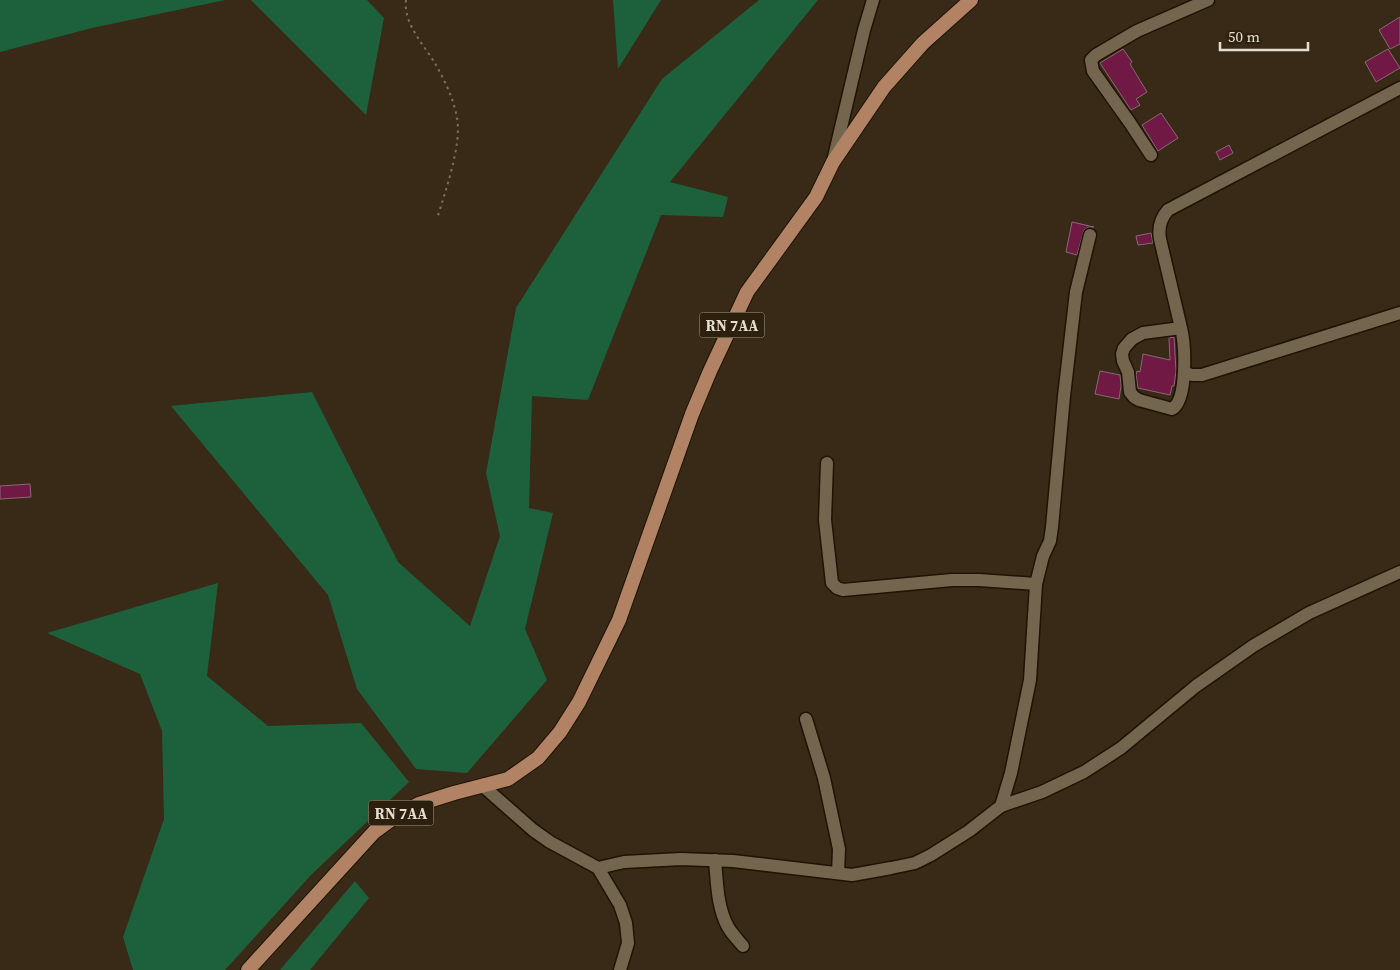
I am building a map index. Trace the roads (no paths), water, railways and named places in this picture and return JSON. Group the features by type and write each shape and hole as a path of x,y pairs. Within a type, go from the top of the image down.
{"main road":[{"name":"RN 7AA","path":"248,970 374,832 396,816 419,804 508,779 538,758 560,732 579,702 619,620 692,414 747,292 816,197 833,162 884,87 923,43 971,0"}],"street":[{"path":"833,162 864,30 873,0"},
{"path":"1151,155 1091,68 1091,60 1137,30 1208,0"},
{"path":"1181,328 1149,331 1137,335 1124,348 1122,358 1128,372 1130,392 1134,397 1169,409 1175,407 1178,404 1184,372 1185,356 1181,328 1159,232 1161,219 1168,210 1400,88"},
{"path":"1001,806 1011,773 1030,680 1036,584 1050,541 1076,292 1090,235"},
{"path":"1184,372 1192,375 1202,375 1400,313"},
{"path":"827,463 826,529 832,582 837,588 843,590 961,580 1036,584"},
{"path":"598,868 624,862 681,859 733,861 852,874 915,862 931,855 968,831 1001,806 1042,792 1084,772 1121,748 1196,686 1253,646 1309,613 1400,572"},
{"path":"806,719 824,778 840,849 838,873"},
{"path":"483,786 533,830 550,842 598,868 620,905 626,923 628,943 620,970"},
{"path":"715,860 719,902 722,913 728,928 743,946"}]}
